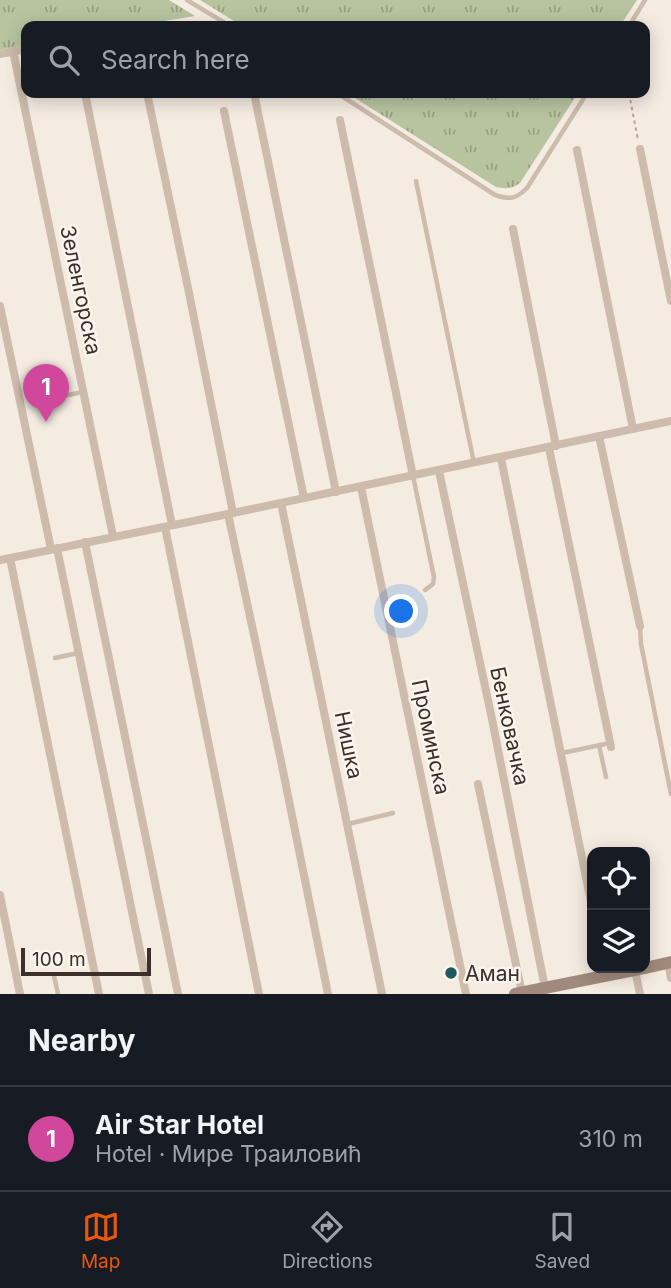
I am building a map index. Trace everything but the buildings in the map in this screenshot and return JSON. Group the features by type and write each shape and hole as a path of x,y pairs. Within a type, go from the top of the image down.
{"main road":[{"path":"650,966 669,962"},
{"path":"518,993 601,973"}],"street":[{"path":"0,54 21,50"},
{"name":"Зеленгорска","path":"13,51 21,89"},
{"name":"Зеленгорска","path":"23,98 113,537"},
{"path":"86,98 259,994"},
{"path":"147,98 186,275 231,514 328,994"},
{"path":"255,98 336,492"},
{"path":"224,111 304,498"},
{"path":"340,120 414,476"},
{"path":"640,149 671,301"},
{"path":"577,150 633,429"},
{"path":"513,229 610,745"},
{"path":"0,306 78,653 149,994"},
{"path":"0,560 671,421"},
{"path":"599,436 640,626"},
{"path":"501,458 587,882"},
{"name":"Бенковачка","path":"439,471 492,719 545,988"},
{"name":"Проминска","path":"361,486 466,994"},
{"name":"Нишка","path":"281,503 382,994"},
{"path":"85,542 178,994"},
{"path":"10,558 99,994"},
{"path":"478,783 518,993"},
{"path":"0,895 20,994"},
{"path":"669,962 671,978"},
{"path":"634,973 640,994"}],"lane":[{"path":"187,0 222,21"},
{"path":"632,21 645,0"},
{"path":"345,98 495,195 512,198 519,196 527,188 584,98"},
{"path":"416,181 475,463"},
{"path":"53,398 84,391"},
{"path":"414,476 434,577 433,584 425,590"},
{"path":"640,626 640,641 671,794"},
{"path":"55,658 78,653"},
{"path":"599,745 606,777"},
{"path":"561,753 610,745"},
{"path":"348,824 393,813"},
{"path":"54,976 58,994"}],"path":[{"path":"630,98 640,149"},
{"path":"20,402 52,395 53,398"}],"green space":[{"path":"0,0 169,0 195,16 164,21 21,21 21,46 0,50"},
{"path":"200,0 637,0 623,21 234,21"},
{"path":"355,98 575,98 520,183 506,188 496,187"}],"place":[{"name":"Air Star Hotel","path":"46,422"},
{"name":"Аман","path":"451,973"}]}
